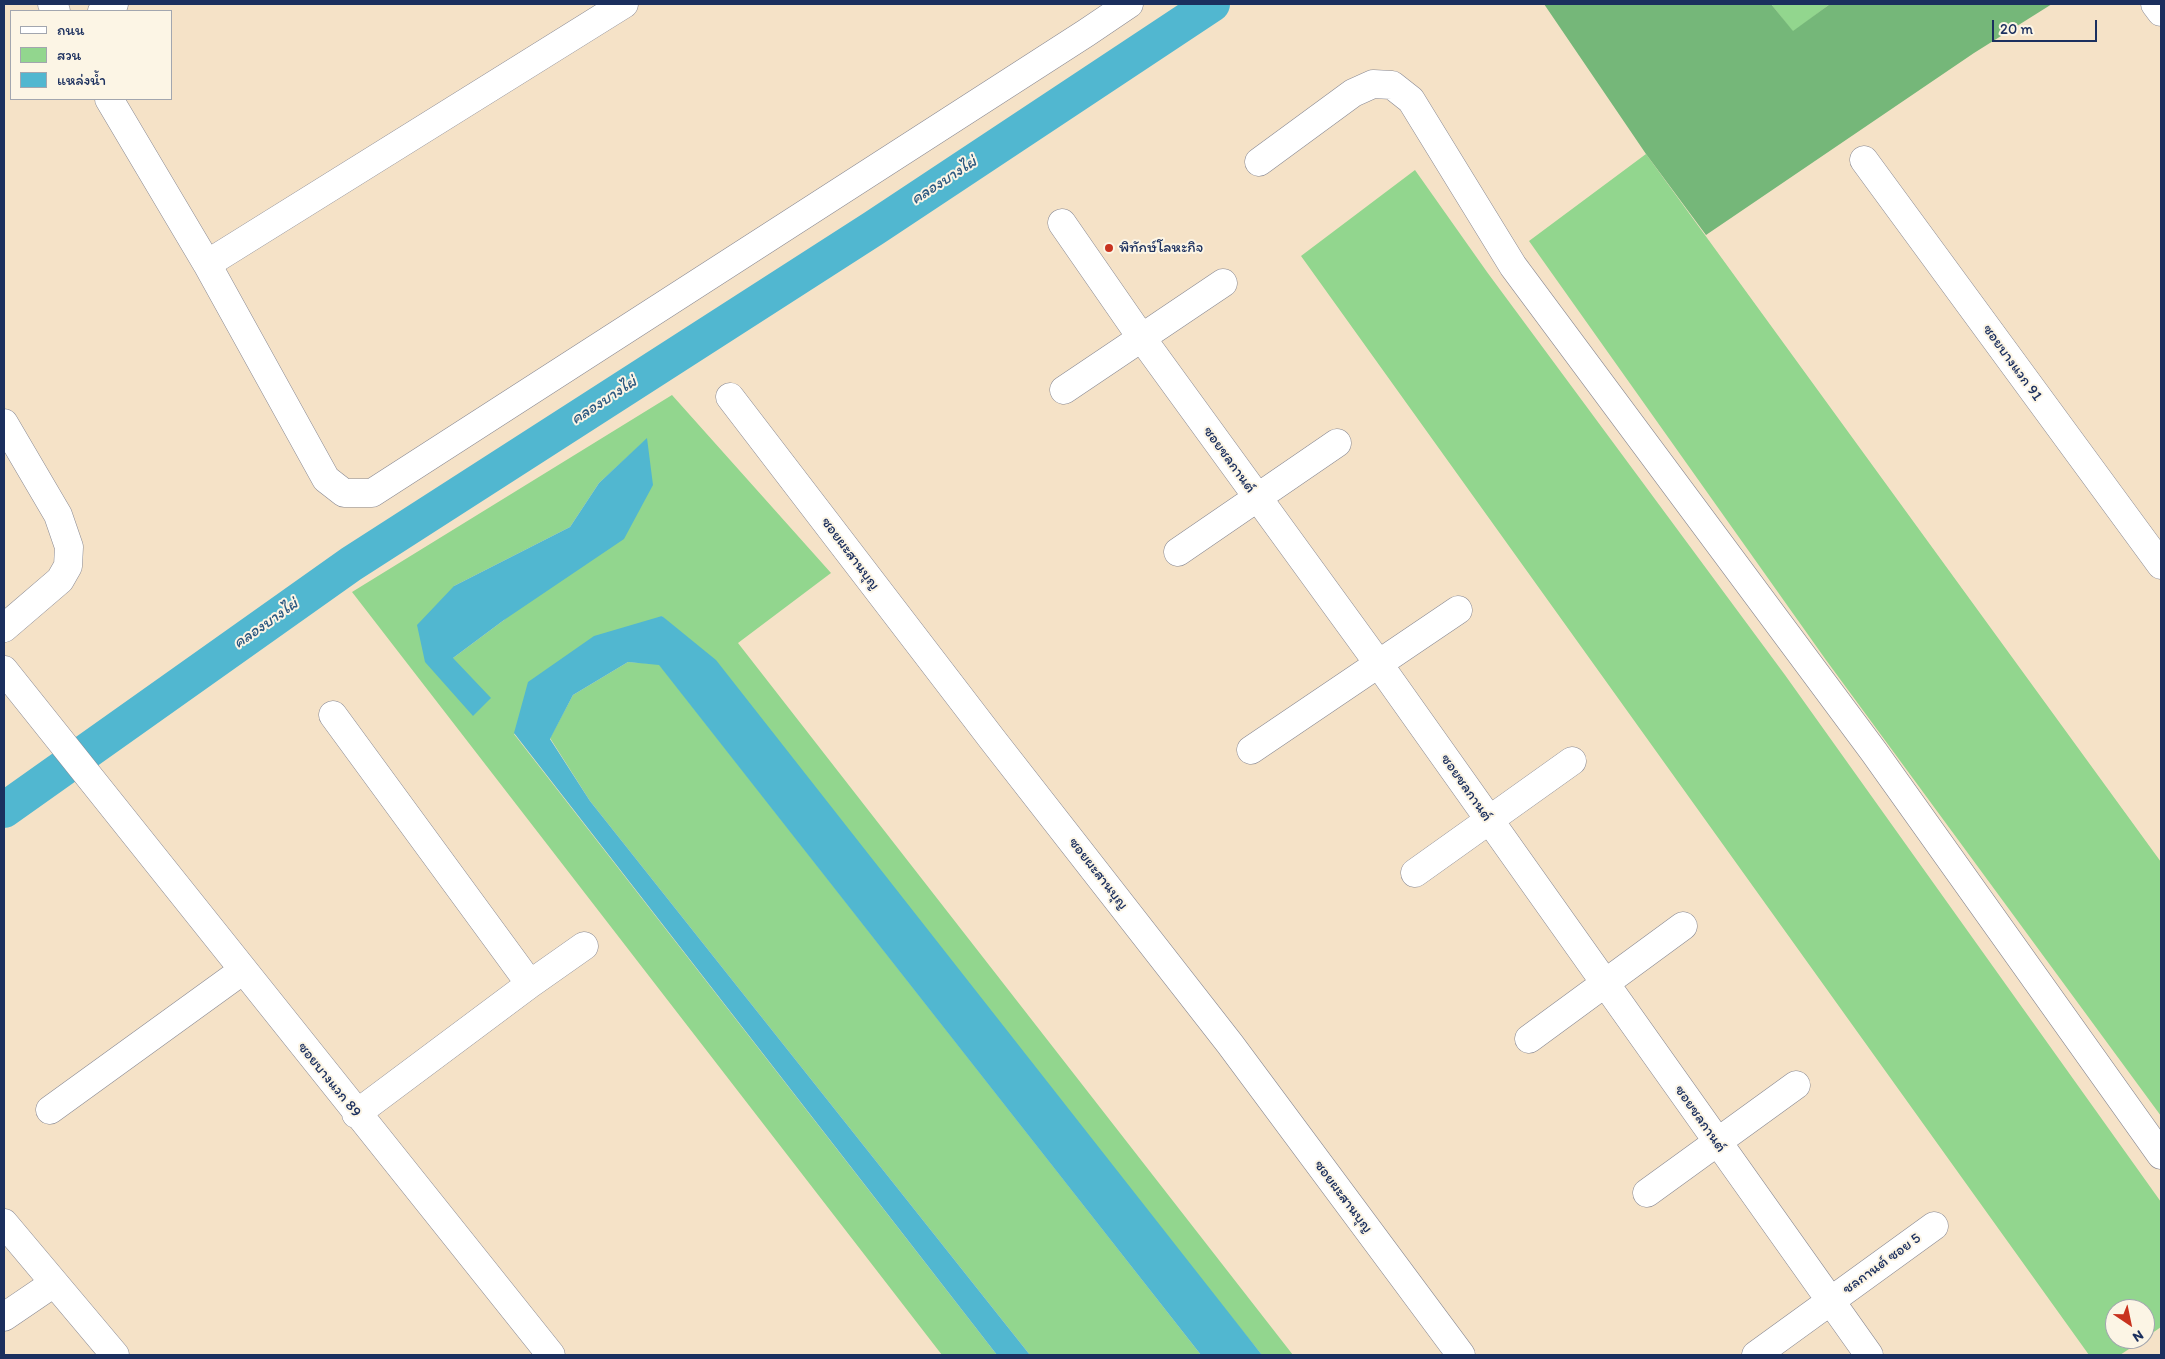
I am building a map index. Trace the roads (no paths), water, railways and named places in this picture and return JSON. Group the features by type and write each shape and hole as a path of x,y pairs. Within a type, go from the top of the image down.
{"street":[{"path":"207,264 624,4"},
{"path":"110,100 207,264 326,479 344,493 372,494 1129,4"},
{"path":"2155,4 2161,12"},
{"path":"1259,162 1353,94 1373,84 1392,85 1411,100 1513,266 1874,752 2161,1155"},
{"name":"ซอยบางแวก 91","path":"1864,160 2161,565"},
{"name":"ซอยชลกานต์","path":"1062,223 1141,337 1378,663 1869,1355"},
{"path":"1064,390 1222,283"},
{"name":"ซอยผะสานบุญ","path":"730,397 992,739 1230,1044 1461,1355"},
{"path":"4,423 58,515 69,547 68,566 60,580 4,628"},
{"path":"1178,552 1336,443"},
{"path":"1251,750 1458,610"},
{"name":"ซอยบางแวก 89","path":"4,670 356,1114 551,1355"},
{"path":"332,715 530,984"},
{"path":"1415,874 1572,761"},
{"path":"1529,1039 1683,926"},
{"path":"356,1114 584,946"},
{"path":"50,1110 242,971"},
{"path":"1647,1193 1716,1141 1796,1085"},
{"path":"4,1223 115,1355"},
{"name":"ชลกานต์ ซอย 5","path":"1756,1355 1934,1226"},
{"path":"4,1317 54,1283"}],"water":[{"path":"647,438 653,485 624,539 504,620 453,658 491,698 473,716 425,662 417,625 454,586 570,527 599,483"},
{"path":"662,616 716,660 1262,1355 1201,1355 659,665 628,662 573,695 550,739 590,801 1030,1355 997,1355 514,733 528,682 594,636"}],"waterway":[{"name":"คลองบางไผ่","path":"4,810 351,564 874,228 1212,4"}],"place":[{"name":"พิทักษ์โลหะกิจ","path":"1109,248"}]}
